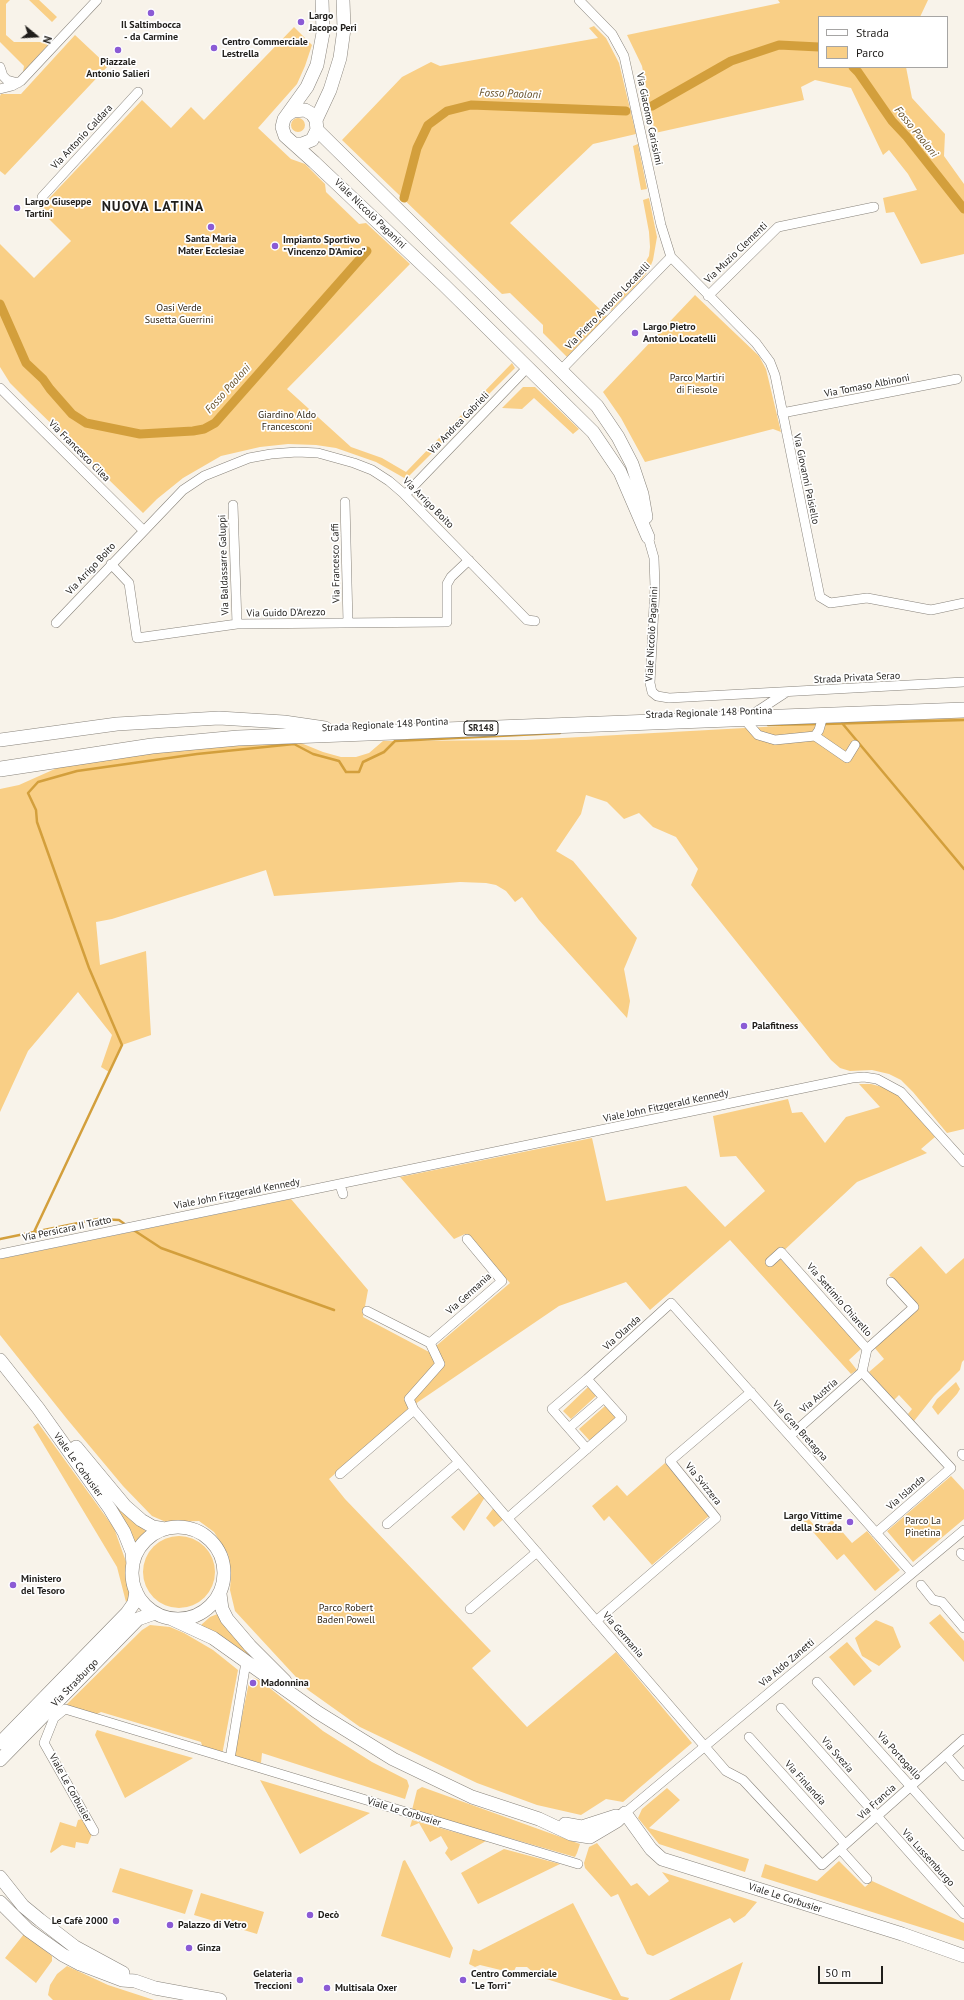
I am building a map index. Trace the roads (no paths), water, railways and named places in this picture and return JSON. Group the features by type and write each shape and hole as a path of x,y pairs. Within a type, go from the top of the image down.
{"main road":[{"name":"Strada Regionale 148 Pontina","path":"0,769 43,761 152,746 238,738 750,715 964,702"},
{"name":"Strada Regionale 148 Pontina","path":"0,760 151,738 240,732 582,716 823,716 964,710"}],"street":[{"path":"0,89 6,89 18,83 97,0"},
{"name":"Viale Niccolò Paganini","path":"322,0 323,33 317,65 307,87 287,115 283,123 283,132 288,140 295,144 444,285 579,417 600,440 616,464 629,489 653,554 655,576 655,612 650,679 652,692 661,697 669,698 786,693"},
{"path":"295,144 309,142 333,83 340,58 344,28 343,0"},
{"name":"Via Giacomo Carissimi","path":"579,0 612,34 624,56 661,225 671,257"},
{"path":"0,67 7,80 18,83"},
{"name":"Via Antonio Caldara","path":"42,196 138,92"},
{"name":"Viale Niccolò Paganini","path":"287,115 297,110 305,110 312,114 316,125 458,270 595,403 618,436 634,469 643,498 648,537"},
{"name":"Via Muzio Clementi","path":"708,296 778,227 874,207"},
{"name":"Via Giovanni Paisiello","path":"671,257 756,343 770,362 775,375 817,588 824,601 836,602 867,598 931,610 964,603"},
{"name":"Via Pietro Antonio Locatelli","path":"561,370 671,257"},
{"path":"444,285 458,270"},
{"name":"Via Andrea Gabrieli","path":"405,495 528,367"},
{"name":"Via Tomaso Albinoni","path":"782,413 957,379"},
{"name":"Via Francesco Cilea","path":"0,388 143,530"},
{"path":"579,417 595,403"},
{"name":"Via Arrigo Boito","path":"56,623 110,564 183,490 204,476 249,458 271,454 297,452 318,453 354,462 372,470 389,482 405,495 527,620 535,621"},
{"name":"Via Francesco Caffi","path":"345,502 348,623"},
{"name":"Via Baldassarre Galuppi","path":"233,505 237,624"},
{"name":"Via Guido D'Arezzo","path":"110,564 129,583 137,638 237,624 447,622 447,584 451,577 469,560"},
{"name":"Strada Privata Serao","path":"750,715 786,693 964,682"},
{"name":"Strada Regionale 148 Pontina","path":"750,715 758,735 768,739 775,740 817,733"},
{"path":"823,716 817,733 847,758 855,745"},
{"path":"0,740 117,724 219,718 284,722 325,728"},
{"path":"0,777 43,761"},
{"name":"Viale John Fitzgerald Kennedy","path":"138,1226 864,1077 888,1083 901,1092 964,1162"},
{"path":"340,1185 343,1194"},
{"name":"Via Persicara II Tratto","path":"0,1254 138,1226"},
{"name":"Via Germania","path":"430,1343 502,1281 467,1239"},
{"name":"Via Settimio Chiarello","path":"770,1262 781,1252 867,1349 862,1372"},
{"path":"867,1349 914,1307 891,1282"},
{"name":"Via Olanda","path":"587,1449 552,1409 671,1303"},
{"name":"Via Gran Bretagna","path":"671,1303 912,1573"},
{"path":"340,1474 414,1410 409,1399 440,1364 430,1343 367,1311"},
{"name":"Viale Le Corbusier","path":"0,1360 38,1408 110,1509 124,1532 132,1552 133,1579 136,1591 144,1604 155,1614 172,1619 213,1638 317,1712 392,1759 472,1797 539,1819 582,1827 625,1814 651,1850 662,1859 902,1934 964,1956"},
{"name":"Via Austria","path":"790,1436 862,1372"},
{"name":"Via Islanda","path":"862,1372 951,1468 876,1533"},
{"path":"508,1518 622,1418 587,1379"},
{"name":"Via Svizzera","path":"596,1621 716,1518 670,1461 751,1392"},
{"path":"569,1428 604,1398"},
{"name":"Viale Le Corbusier","path":"38,1408 71,1441 125,1506 141,1520 153,1527 165,1529"},
{"name":"Via Germania","path":"414,1410 726,1771 743,1780 822,1865"},
{"path":"387,1524 459,1462"},
{"name":"Viale Le Corbusier","path":"133,1566 137,1554 144,1543 153,1534 165,1529 180,1527 195,1530 209,1538 218,1550 224,1564 224,1580 220,1594 211,1606 200,1614 186,1619 172,1619"},
{"name":"Via Aldo Zanetti","path":"625,1814 964,1530"},
{"path":"470,1609 537,1552"},
{"path":"921,1585 933,1600 942,1602 964,1628"},
{"name":"Via Strasburgo","path":"0,1743 127,1613 134,1603 136,1591"},
{"name":"Viale Le Corbusier","path":"220,1594 222,1609 232,1626 269,1666 317,1712"},
{"name":"Via Strasburgo","path":"0,1760 138,1619 155,1614"},
{"path":"230,1759 246,1662"},
{"name":"Via Portogallo","path":"817,1682 964,1846"},
{"name":"Via Svezia","path":"781,1708 876,1817"},
{"name":"Viale Le Corbusier","path":"94,1831 44,1743 54,1718 65,1709 578,1864"},
{"name":"Via Finlandia","path":"749,1737 843,1847"},
{"name":"Via Francia","path":"822,1865 964,1739"},
{"path":"946,1755 964,1776"},
{"name":"Via Lussemburgo","path":"876,1817 964,1914"},
{"path":"843,1847 867,1879"},
{"path":"0,1877 23,1906 75,1947 135,1981 156,1988 220,2000"},
{"path":"0,1902 28,1930 63,1955 101,1973 122,1980 135,1981"}],"waterway":[{"name":"Fosso Paoloni","path":"652,106 731,61 779,45 818,47"},
{"name":"Fosso Paoloni","path":"854,68 892,121 907,137 964,209"},
{"name":"Fosso Paoloni","path":"404,198 417,148 428,125 447,111 471,105 626,111"},
{"name":"Fosso Paoloni","path":"0,304 26,363 43,379 72,414 86,423 140,434 193,431 204,429 215,423 367,251"},
{"path":"824,724 964,720"},
{"path":"842,723 964,869"},
{"path":"768,725 819,724"},
{"path":"126,1225 119,1220 98,1219 34,1232 122,1045 89,968 37,822 36,810 28,793 38,782 77,771 197,754 294,744 313,754 339,761 346,772 359,772 363,762 384,752 395,741 560,733"},
{"path":"132,1229 161,1248 334,1310"},
{"path":"0,1239 34,1232"}],"place":[{"name":"Il Saltimbocca - da Carmine","path":"151,13"},
{"name":"Largo Jacopo Peri","path":"301,22"},
{"name":"Centro Commerciale Lestrella","path":"214,48"},
{"name":"Piazzale Antonio Salieri","path":"118,50"},
{"name":"Largo Giuseppe Tartini","path":"17,208"},
{"name":"Santa Maria Mater Ecclesiae","path":"211,227"},
{"name":"Impianto Sportivo \"Vincenzo D'Amico\"","path":"275,246"},
{"name":"Largo Pietro Antonio Locatelli","path":"635,333"},
{"name":"Palafitness","path":"744,1026"},
{"name":"Largo Vittime della Strada","path":"850,1522"},
{"name":"Ministero del Tesoro","path":"13,1585"},
{"name":"Madonnina","path":"253,1683"},
{"name":"Decò","path":"310,1915"},
{"name":"Le Cafè 2000","path":"116,1921"},
{"name":"Palazzo di Vetro","path":"170,1925"},
{"name":"Ginza","path":"189,1948"},
{"name":"Gelateria Treccioni","path":"300,1980"},
{"name":"Centro Commerciale \"Le Torri\"","path":"463,1980"},
{"name":"Multisala Oxer","path":"327,1988"}],"district":[{"name":"NUOVA LATINA","path":"153,207"}],"park label":[{"name":"Oasi Verde Susetta Guerrini","path":"179,314"},
{"name":"Parco Martiri di Fiesole","path":"697,384"},
{"name":"Giardino Aldo Francesconi","path":"287,420"},
{"name":"Parco La Pinetina","path":"923,1526"},
{"name":"Parco Robert Baden Powell","path":"346,1614"}]}
